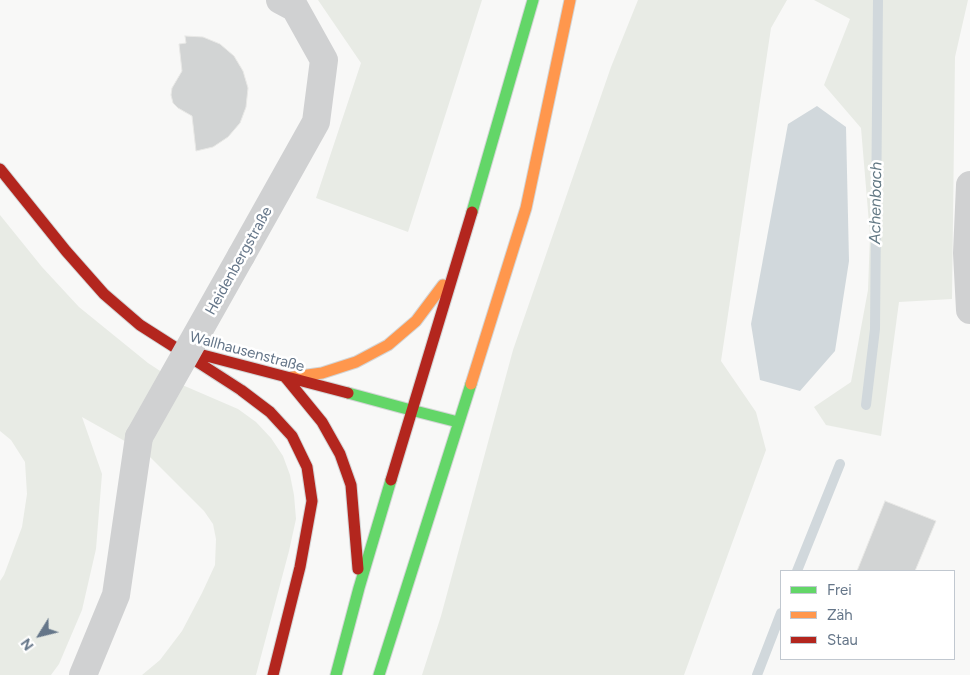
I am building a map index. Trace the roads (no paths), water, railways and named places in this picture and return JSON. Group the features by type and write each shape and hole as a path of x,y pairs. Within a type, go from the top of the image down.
{"main road":[{"path":"336,675 359,588 411,410 458,262 533,0"},
{"path":"379,675 526,208 570,0"},
{"name":"Wallhausenstraße","path":"0,169 66,252 104,294 140,325 176,348 458,422"},
{"path":"286,378 322,373 356,362 388,344 416,321 438,293 458,262"},
{"path":"176,348 241,390 270,412 292,436 307,466 312,501 300,567 273,675"},
{"path":"286,378 322,422 340,454 350,485 355,520 359,588"}],"street":[{"name":"Heidenbergstraße","path":"83,675 116,595 139,437 316,122 324,60 294,8 280,0"},
{"path":"970,185 967,253 970,310"}],"waterway":[{"name":"Achenbach","path":"866,405 875,329 878,0"},
{"name":"Achenbach","path":"797,570 840,464"},
{"name":"Achenbach","path":"757,675 780,616"}]}
